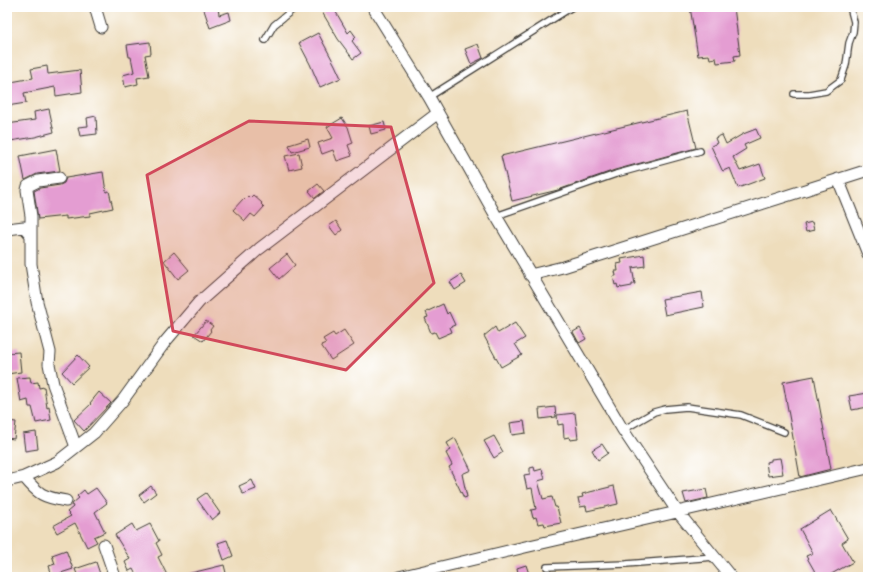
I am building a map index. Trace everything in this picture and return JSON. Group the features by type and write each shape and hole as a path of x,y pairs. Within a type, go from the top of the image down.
{"street":[{"path":"95,7 101,27"},
{"path":"373,7 429,97 530,275 623,430 677,511 731,577"},
{"path":"7,481 24,477 56,462 94,433 123,400 165,342 199,302 258,249 438,113"},
{"path":"530,275 563,267 868,170"},
{"path":"59,178 38,181 28,186 31,216 31,264 37,302 50,352 53,384 76,447"},
{"path":"838,179 868,254"},
{"path":"7,228 24,227 30,234"},
{"path":"399,577 677,511 868,468"},
{"path":"24,477 37,492 47,498 66,501"},
{"path":"104,545 115,577"}],"lane":[{"path":"264,40 274,26 296,7"},
{"path":"429,97 572,7"},
{"path":"794,94 809,94 826,91 841,80 846,65 849,43 853,32 854,22 850,7"},
{"path":"496,216 616,174 700,151"},
{"path":"623,430 654,412 687,407 741,415 784,432"},
{"path":"547,568 626,564 714,557"}],"highlighted area":[{"path":"249,121 391,127 434,283 346,370 173,331 147,175"}],"building":[{"path":"203,7 218,7 219,15 229,12 231,20 210,28"},
{"path":"330,7 333,7 348,33 351,30 356,37 352,41 361,53 353,59 338,39 322,12"},
{"path":"690,7 734,7 740,55 734,56 735,61 717,63 716,58 710,59 709,55 698,56"},
{"path":"318,33 341,78 320,87 299,43"},
{"path":"150,42 151,54 145,55 149,76 137,78 138,84 125,87 123,75 134,72 127,45"},
{"path":"478,44 483,58 471,64 465,49"},
{"path":"47,66 48,74 80,70 82,92 56,96 55,87 24,93 26,103 7,106 7,86 11,86 11,82 33,78 31,69"},
{"path":"49,109 54,132 10,141 7,124 35,120 34,112"},
{"path":"687,111 696,148 615,170 558,190 512,201 501,156"},
{"path":"96,116 97,134 80,136 78,127 88,126 87,118"},
{"path":"342,118 348,127 353,143 348,145 352,156 337,161 333,150 322,154 318,143 333,138 327,127"},
{"path":"384,122 386,130 371,134 369,126"},
{"path":"756,129 760,138 744,145 746,149 733,157 740,171 760,164 765,178 738,188 730,168 723,171 722,170 711,146 717,143 715,138 722,135 726,144 743,134"},
{"path":"308,139 310,147 292,152 289,145"},
{"path":"56,149 60,171 37,174 25,180 20,156"},
{"path":"299,153 302,167 289,170 285,156"},
{"path":"103,172 106,192 109,191 113,208 90,213 90,216 66,219 66,216 38,219 34,191 40,188 60,185 64,183 66,178"},
{"path":"318,184 324,191 315,198 309,191"},
{"path":"253,195 262,203 261,204 264,207 255,217 251,214 245,221 233,210 243,199 244,200 248,196 250,198"},
{"path":"336,221 342,230 336,235 329,226"},
{"path":"812,222 814,230 806,232 804,224"},
{"path":"174,252 189,270 178,279 164,261"},
{"path":"287,254 295,265 279,279 270,268"},
{"path":"644,255 645,266 632,268 635,284 632,284 632,286 618,288 617,284 615,285 613,276 616,276 615,271 618,271 617,264 622,263 621,259"},
{"path":"461,275 466,283 455,290 450,282"},
{"path":"702,292 704,307 665,315 662,299"},
{"path":"443,304 447,314 449,312 455,325 450,327 452,332 438,338 435,332 431,333 425,318 428,317 426,312"},
{"path":"206,321 213,326 203,341 194,335"},
{"path":"515,323 525,338 515,344 522,355 501,367 484,336 495,327 498,333"},
{"path":"580,328 586,339 579,343 573,332"},
{"path":"344,330 354,345 331,360 321,345 326,343 323,339 333,333 335,336"},
{"path":"19,352 21,372 7,374 7,353"},
{"path":"78,355 89,367 72,383 62,372"},
{"path":"814,376 831,469 800,477 783,382"},
{"path":"30,377 31,383 38,382 39,388 44,387 47,408 49,407 51,420 36,423 32,407 29,407 28,400 21,402 17,378"},
{"path":"99,392 111,403 84,431 74,420 91,404 90,403"},
{"path":"868,393 868,407 852,410 849,396"},
{"path":"555,407 556,417 540,419 539,409"},
{"path":"575,413 578,439 570,440 569,437 564,438 563,424 558,425 557,415"},
{"path":"7,421 16,422 14,439 7,438"},
{"path":"524,421 526,433 512,435 510,423"},
{"path":"36,432 38,449 25,451 23,434"},
{"path":"494,436 503,452 494,458 484,441"},
{"path":"455,438 471,470 462,474 467,497 464,498 449,467 452,465 446,453 451,450 447,443"},
{"path":"602,444 608,453 598,460 592,450"},
{"path":"780,458 783,474 768,476 766,462 771,461 771,459"},
{"path":"534,467 535,471 542,469 545,479 538,481 543,499 552,497 555,507 557,507 561,523 545,526 544,523 538,524 536,517 533,518 531,510 536,509 532,488 527,489 524,475 530,474 530,468"},
{"path":"252,480 256,489 243,494 239,486"},
{"path":"151,486 156,493 144,502 139,495"},
{"path":"614,486 618,504 587,511 586,506 580,507 578,498 583,497 582,494"},
{"path":"96,488 107,503 95,512 105,532 94,537 97,542 87,547 75,523 57,533 53,526 71,516 67,512 73,507 73,503 79,498 77,496 84,490 87,494"},
{"path":"706,489 708,498 686,503 683,493"},
{"path":"206,493 220,513 212,520 197,499"},
{"path":"831,510 848,539 842,543 853,562 826,577 818,577 806,556 813,553 800,529"},
{"path":"132,524 136,531 150,524 159,541 156,543 162,555 158,557 168,577 137,577 133,569 129,571 125,562 130,559 115,535"},
{"path":"227,540 233,556 224,560 218,543"},
{"path":"66,550 73,569 52,576 49,566 55,564 52,555"},
{"path":"96,562 101,577 78,577 75,569"},
{"path":"224,565 227,577 188,577 187,574"},
{"path":"526,565 530,577 519,577 517,568"}]}
